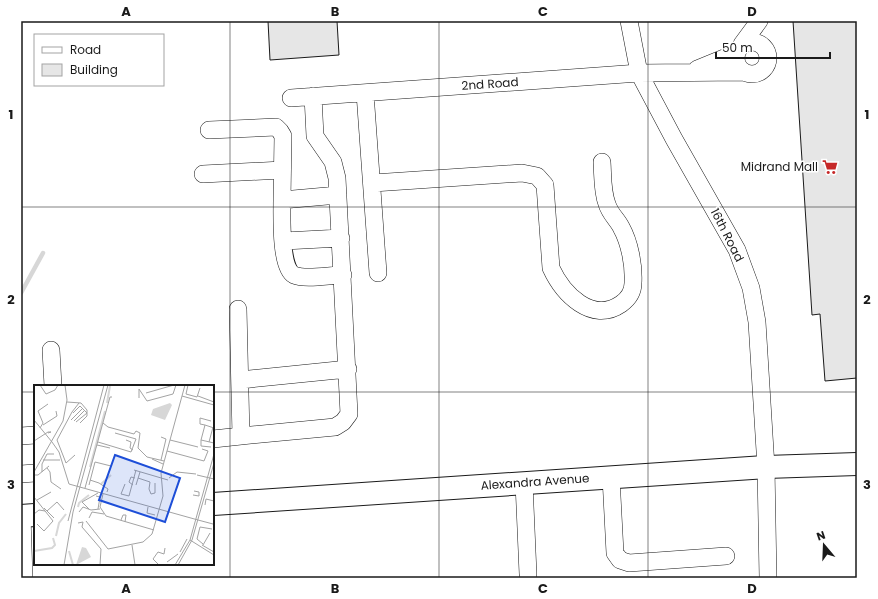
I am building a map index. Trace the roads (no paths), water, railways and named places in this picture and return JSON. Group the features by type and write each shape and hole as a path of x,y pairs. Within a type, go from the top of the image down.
{"main road":[{"name":"Alexandra Avenue","path":"214,504 766,467 857,464"}],"street":[{"name":"16th Road","path":"629,21 639,73 674,139 737,250 750,288 757,322 766,467 768,578"},
{"path":"739,49 752,41 761,44 767,52 768,58 764,68 755,74 744,72 736,64 739,49 759,21"},
{"path":"761,44 768,21"},
{"name":"2nd Road","path":"689,72 739,49"},
{"name":"2nd Road","path":"291,98 639,73 744,72"},
{"path":"365,93 373,183 378,272"},
{"path":"214,439 335,426 343,422 349,414 338,178 333,162 315,136 313,96"},
{"path":"209,130 276,127 280,131 283,136 282,200 285,261 293,275 303,277 343,275"},
{"path":"373,183 522,173 537,176 545,185 551,268 556,279 566,292 581,306 599,311 614,309 626,301 633,284 629,245 621,226 610,213 607,204 604,193 602,162"},
{"path":"203,174 282,170"},
{"path":"282,200 338,195"},
{"path":"284,241 341,238"},
{"path":"238,309 241,436"},
{"path":"51,350 53,385"},
{"path":"240,380 348,370"},
{"path":"21,436 34,435"},
{"path":"21,474 34,473"},
{"path":"611,477 615,553 620,560 629,562 726,556"},
{"path":"524,483 528,574"},
{"path":"24,578 26,516"}],"waterway":[{"path":"21,293 43,253"}],"place":[{"name":"Midrand Mall","path":"830,167"}]}
